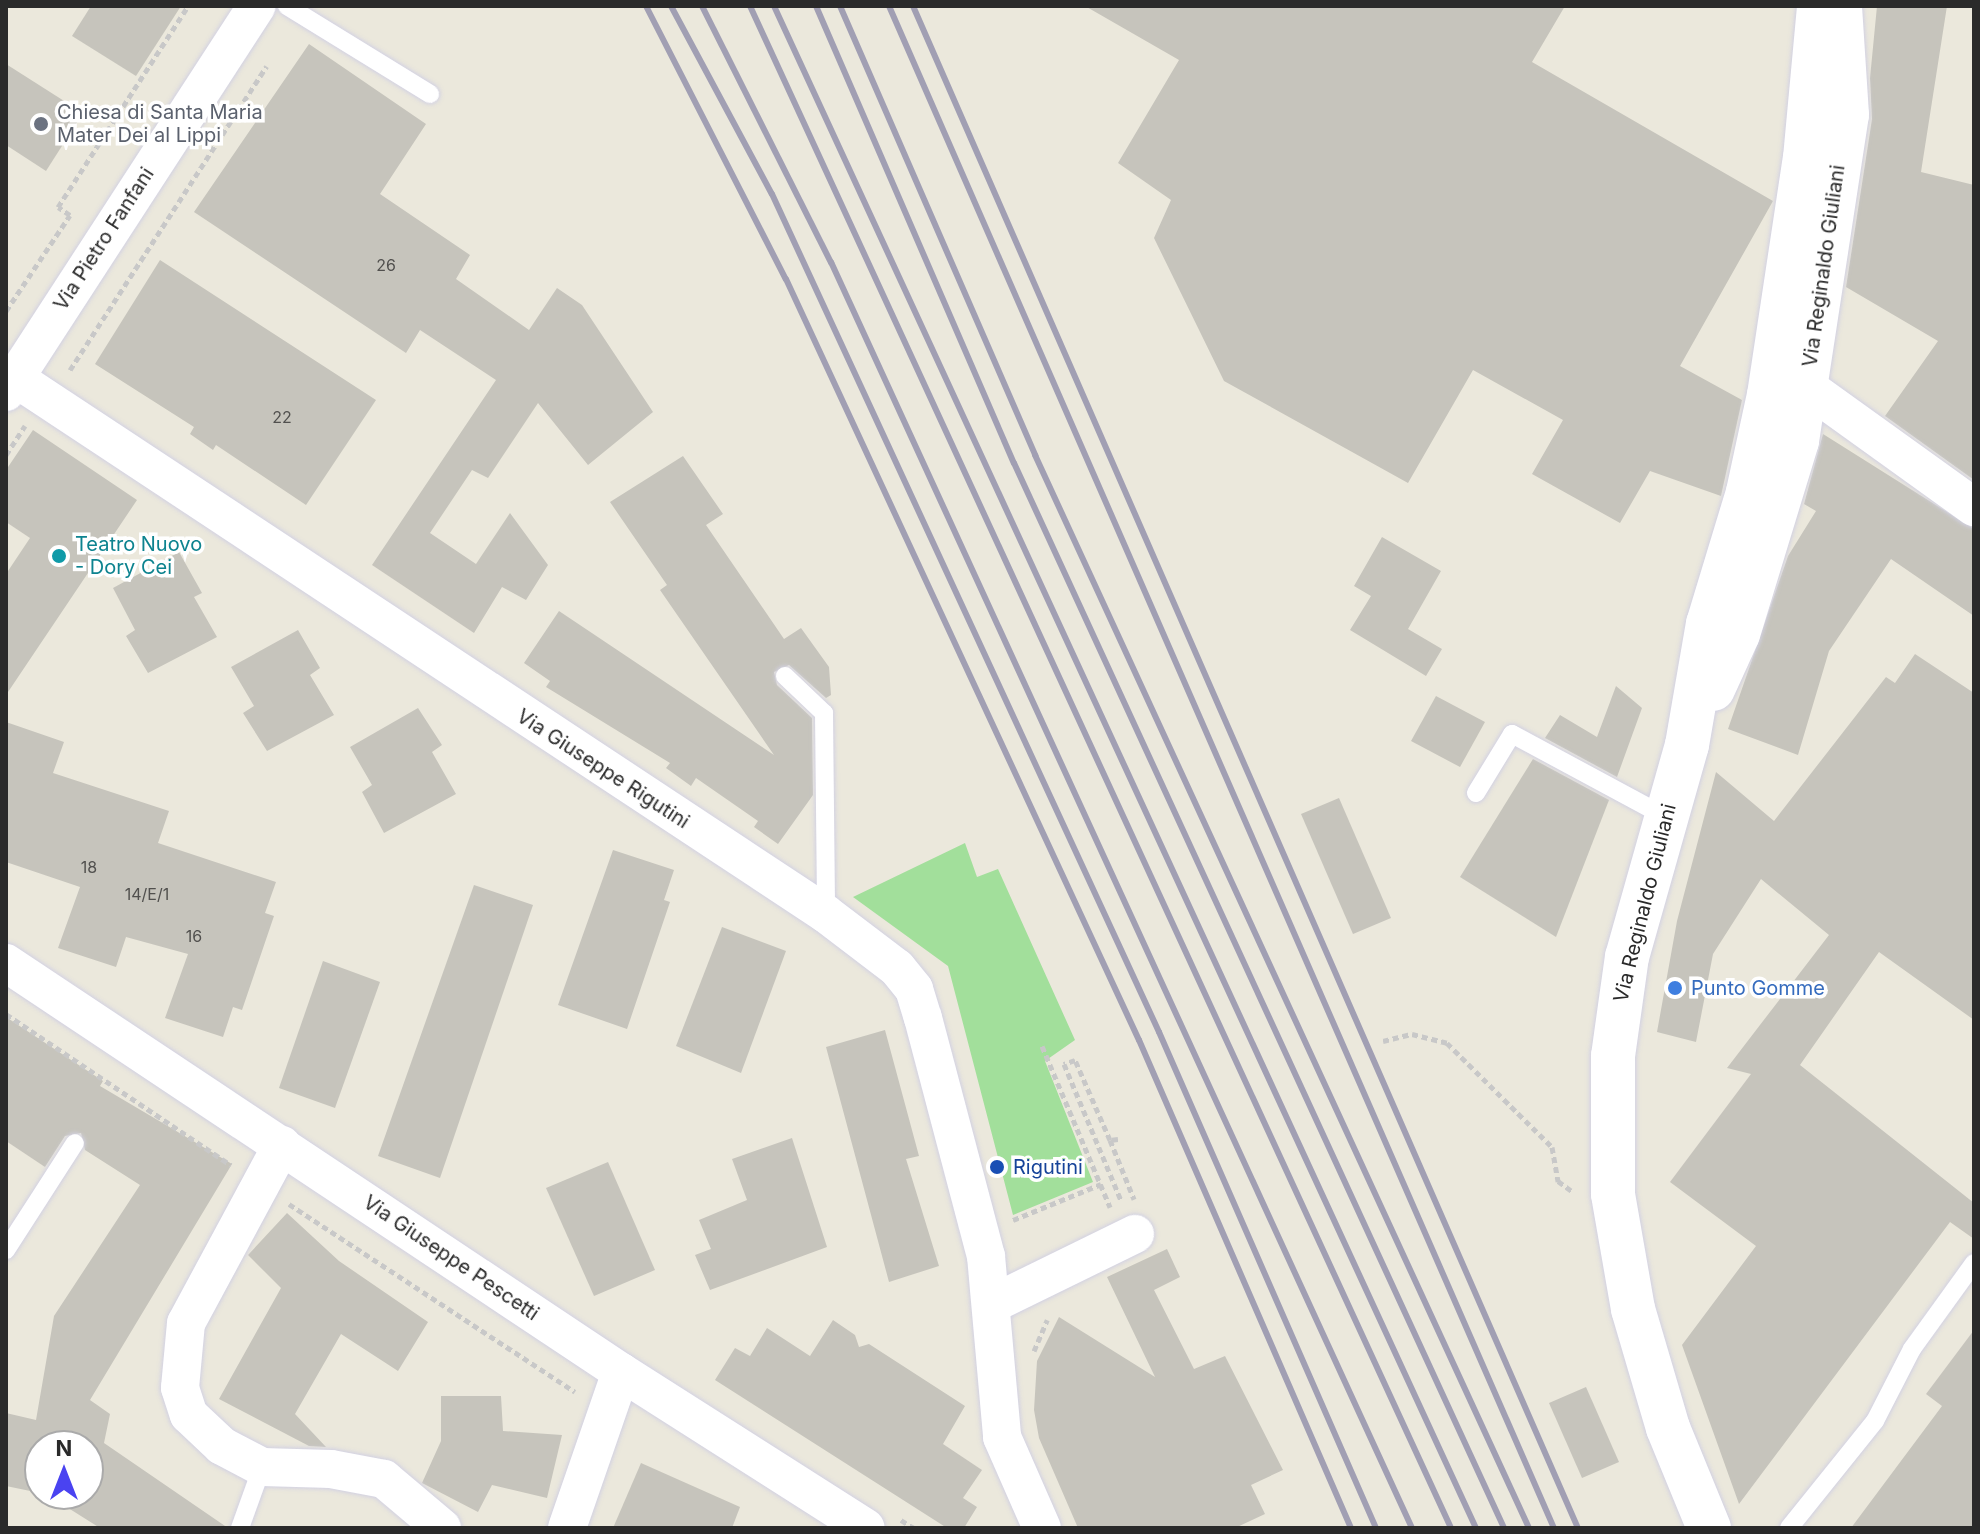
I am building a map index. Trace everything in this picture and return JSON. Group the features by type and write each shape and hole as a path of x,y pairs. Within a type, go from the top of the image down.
{"main road":[{"name":"Via Reginaldo Giuliani","path":"1687,745 1708,624 1748,492 1780,338 1805,158 1819,6"},
{"name":"Via Reginaldo Giuliani","path":"1709,1528 1651,1375 1613,1194 1611,1099 1619,1006 1664,816 1687,745 1738,634 1797,441 1847,115 1840,6"}],"street":[{"name":"Via Pietro Fanfani","path":"10,385 257,6"},
{"path":"1780,338 1807,387 1974,507"},
{"name":"Via Giuseppe Rigutini","path":"10,385 826,914 897,968 914,989 983,1244 994,1303 999,1421 1032,1519"},
{"name":"Via Giuseppe Pescetti","path":"6,963 621,1372 866,1528"},
{"path":"282,1145 258,1183 191,1309 180,1353 180,1388 189,1415 203,1432 262,1467 331,1469 384,1479 442,1528"},
{"path":"994,1303 1138,1224"},
{"path":"567,1528 621,1372"}],"lane":[{"path":"291,8 430,94"},
{"path":"785,676 824,713 826,914"},
{"path":"1476,793 1512,734 1664,816"},
{"path":"6,1250 11,1230 75,1143"},
{"path":"1789,1528 1875,1421 1912,1349 1974,1263"},
{"path":"240,1528 262,1467"}],"path":[{"path":"6,311 70,215 58,207 188,6"},
{"path":"70,370 257,84 291,8"},
{"path":"6,455 28,422 34,426"},
{"path":"6,1014 605,1411"},
{"path":"1383,1041 1412,1034 1447,1043 1552,1147 1558,1181 1572,1191 1613,1194"},
{"path":"1075,1060 1110,1140 1138,1224 1064,1064 1075,1060"},
{"path":"1110,1140 1118,1139"},
{"path":"1010,1221 1101,1184"}],"green space":[{"path":"965,843 977,877 998,869 1075,1040 1045,1061 1093,1182 1013,1215 948,966 853,897"}],"building":[{"path":"91,6 181,6 136,76 72,36"},
{"path":"1085,6 1565,6 1532,62 1773,201 1680,366 1742,400 1721,496 1650,471 1620,523 1532,474 1563,420 1473,370 1408,483 1224,381 1154,238 1171,200 1118,163 1179,60"},
{"path":"1877,6 1947,6 1921,172 1974,185 1974,480 1885,416 1938,341 1846,287 1872,119 1870,78"},
{"path":"309,44 426,124 380,194 470,255 456,279 529,330 557,288 582,305 653,412 588,465 538,403 488,478 472,470 430,533 476,564 510,513 548,565 526,600 502,587 474,633 372,565 496,380 420,330 406,353 194,212"},
{"name":"Chiesa di Santa Maria Mater Dei al Lippi","path":"6,64 83,113 46,171 6,145"},
{"path":"160,260 376,400 306,505 216,445 213,450 190,434 194,427 95,364"},
{"name":"Teatro Nuovo - Dory Cei","path":"33,430 137,500 6,695 6,574 30,538 6,522 6,470"},
{"path":"1823,434 1974,529 1974,616 1891,559 1829,651 1798,755 1728,729 1788,556 1816,511 1804,504"},
{"path":"683,456 723,514 706,525 784,639 801,628 829,667 831,695 826,698 789,665 774,672 777,685 812,718 813,795 778,844 754,827 758,821 696,778 691,786 666,768 670,763 546,687 550,681 524,663 559,611 774,755 660,590 667,585 610,502"},
{"path":"1382,537 1441,571 1408,629 1442,649 1426,676 1350,630 1371,596 1354,586"},
{"path":"179,552 202,593 194,597 217,637 148,673 126,636 135,630 113,588"},
{"path":"298,630 320,668 310,675 334,715 267,751 243,713 254,706 231,667"},
{"path":"1915,654 1974,693 1974,1020 1879,952 1800,1065 1974,1203 1974,1239 1950,1222 1739,1504 1682,1345 1756,1246 1670,1182 1751,1074 1727,1068 1829,935 1761,879 1713,954 1696,1042 1657,1032 1677,921 1716,772 1774,821 1886,677 1895,683"},
{"path":"1616,686 1642,708 1617,777 1545,738 1560,715 1597,737"},
{"path":"1436,696 1485,722 1460,767 1411,741"},
{"path":"418,708 442,745 432,752 456,794 384,833 362,792 372,785 350,747"},
{"path":"6,722 64,742 53,773 169,811 158,843 276,882 265,913 274,916 242,1010 233,1007 223,1037 165,1018 188,954 126,937 116,967 58,948 80,887 6,862"},
{"path":"1533,759 1609,800 1556,937 1460,877"},
{"path":"1339,798 1391,918 1353,934 1301,814"},
{"path":"613,850 674,870 664,900 670,902 627,1029 558,1005"},
{"path":"474,885 533,905 440,1178 378,1156"},
{"path":"722,927 786,951 741,1073 676,1046"},
{"path":"323,961 380,982 335,1108 279,1088"},
{"path":"6,1017 103,1081 100,1086 232,1164 90,1400 110,1414 104,1443 104,1430 24,1430 24,1490 6,1486 6,1413 36,1420 54,1316 140,1185 85,1150 81,1133 65,1136 45,1167 6,1141"},
{"path":"885,1030 919,1156 906,1159 939,1266 889,1282 826,1047"},
{"path":"792,1138 827,1247 710,1290 695,1255 711,1249 699,1220 747,1200 732,1159"},
{"path":"608,1162 655,1270 594,1296 546,1188"},
{"path":"287,1213 339,1261 428,1322 398,1371 341,1334 295,1414 326,1447 309,1446 219,1399 281,1288 248,1255"},
{"path":"1167,1249 1180,1277 1154,1290 1194,1369 1225,1356 1283,1470 1251,1485 1265,1514 1235,1528 1078,1528 1039,1438 1034,1410 1037,1361 1059,1317 1155,1377 1107,1277"},
{"path":"833,1320 855,1335 859,1347 869,1344 965,1406 943,1444 982,1470 963,1498 977,1507 964,1528 947,1528 715,1380 735,1348 750,1356 767,1328 810,1356"},
{"path":"1974,1330 1974,1528 1851,1528 1942,1406 1926,1394"},
{"path":"1586,1387 1619,1462 1582,1478 1549,1403"},
{"path":"441,1396 501,1396 503,1431 562,1435 547,1498 492,1485 478,1512 422,1483 441,1441"},
{"path":"104,1443 228,1528 100,1528 71,1510 104,1510"},
{"path":"641,1463 740,1507 732,1528 613,1528"}],"railway":[{"path":"646,6 786,279 1139,1040 1351,1528"},
{"path":"671,6 772,194 1159,1032 1376,1528"},
{"path":"702,6 831,262 1412,1528"},
{"path":"750,6 1451,1528"},
{"path":"774,6 1476,1528"},
{"path":"816,6 1014,463 1504,1528"},
{"path":"840,6 1035,455 1529,1528"},
{"path":"889,6 1554,1528"},
{"path":"913,6 1578,1528"}],"place":[{"name":"Chiesa di Santa Maria Mater Dei al Lippi","path":"41,124"},
{"name":"Teatro Nuovo - Dory Cei","path":"59,556"},
{"name":"Punto Gomme","path":"1675,988"},
{"name":"Rigutini","path":"997,1167"}]}
